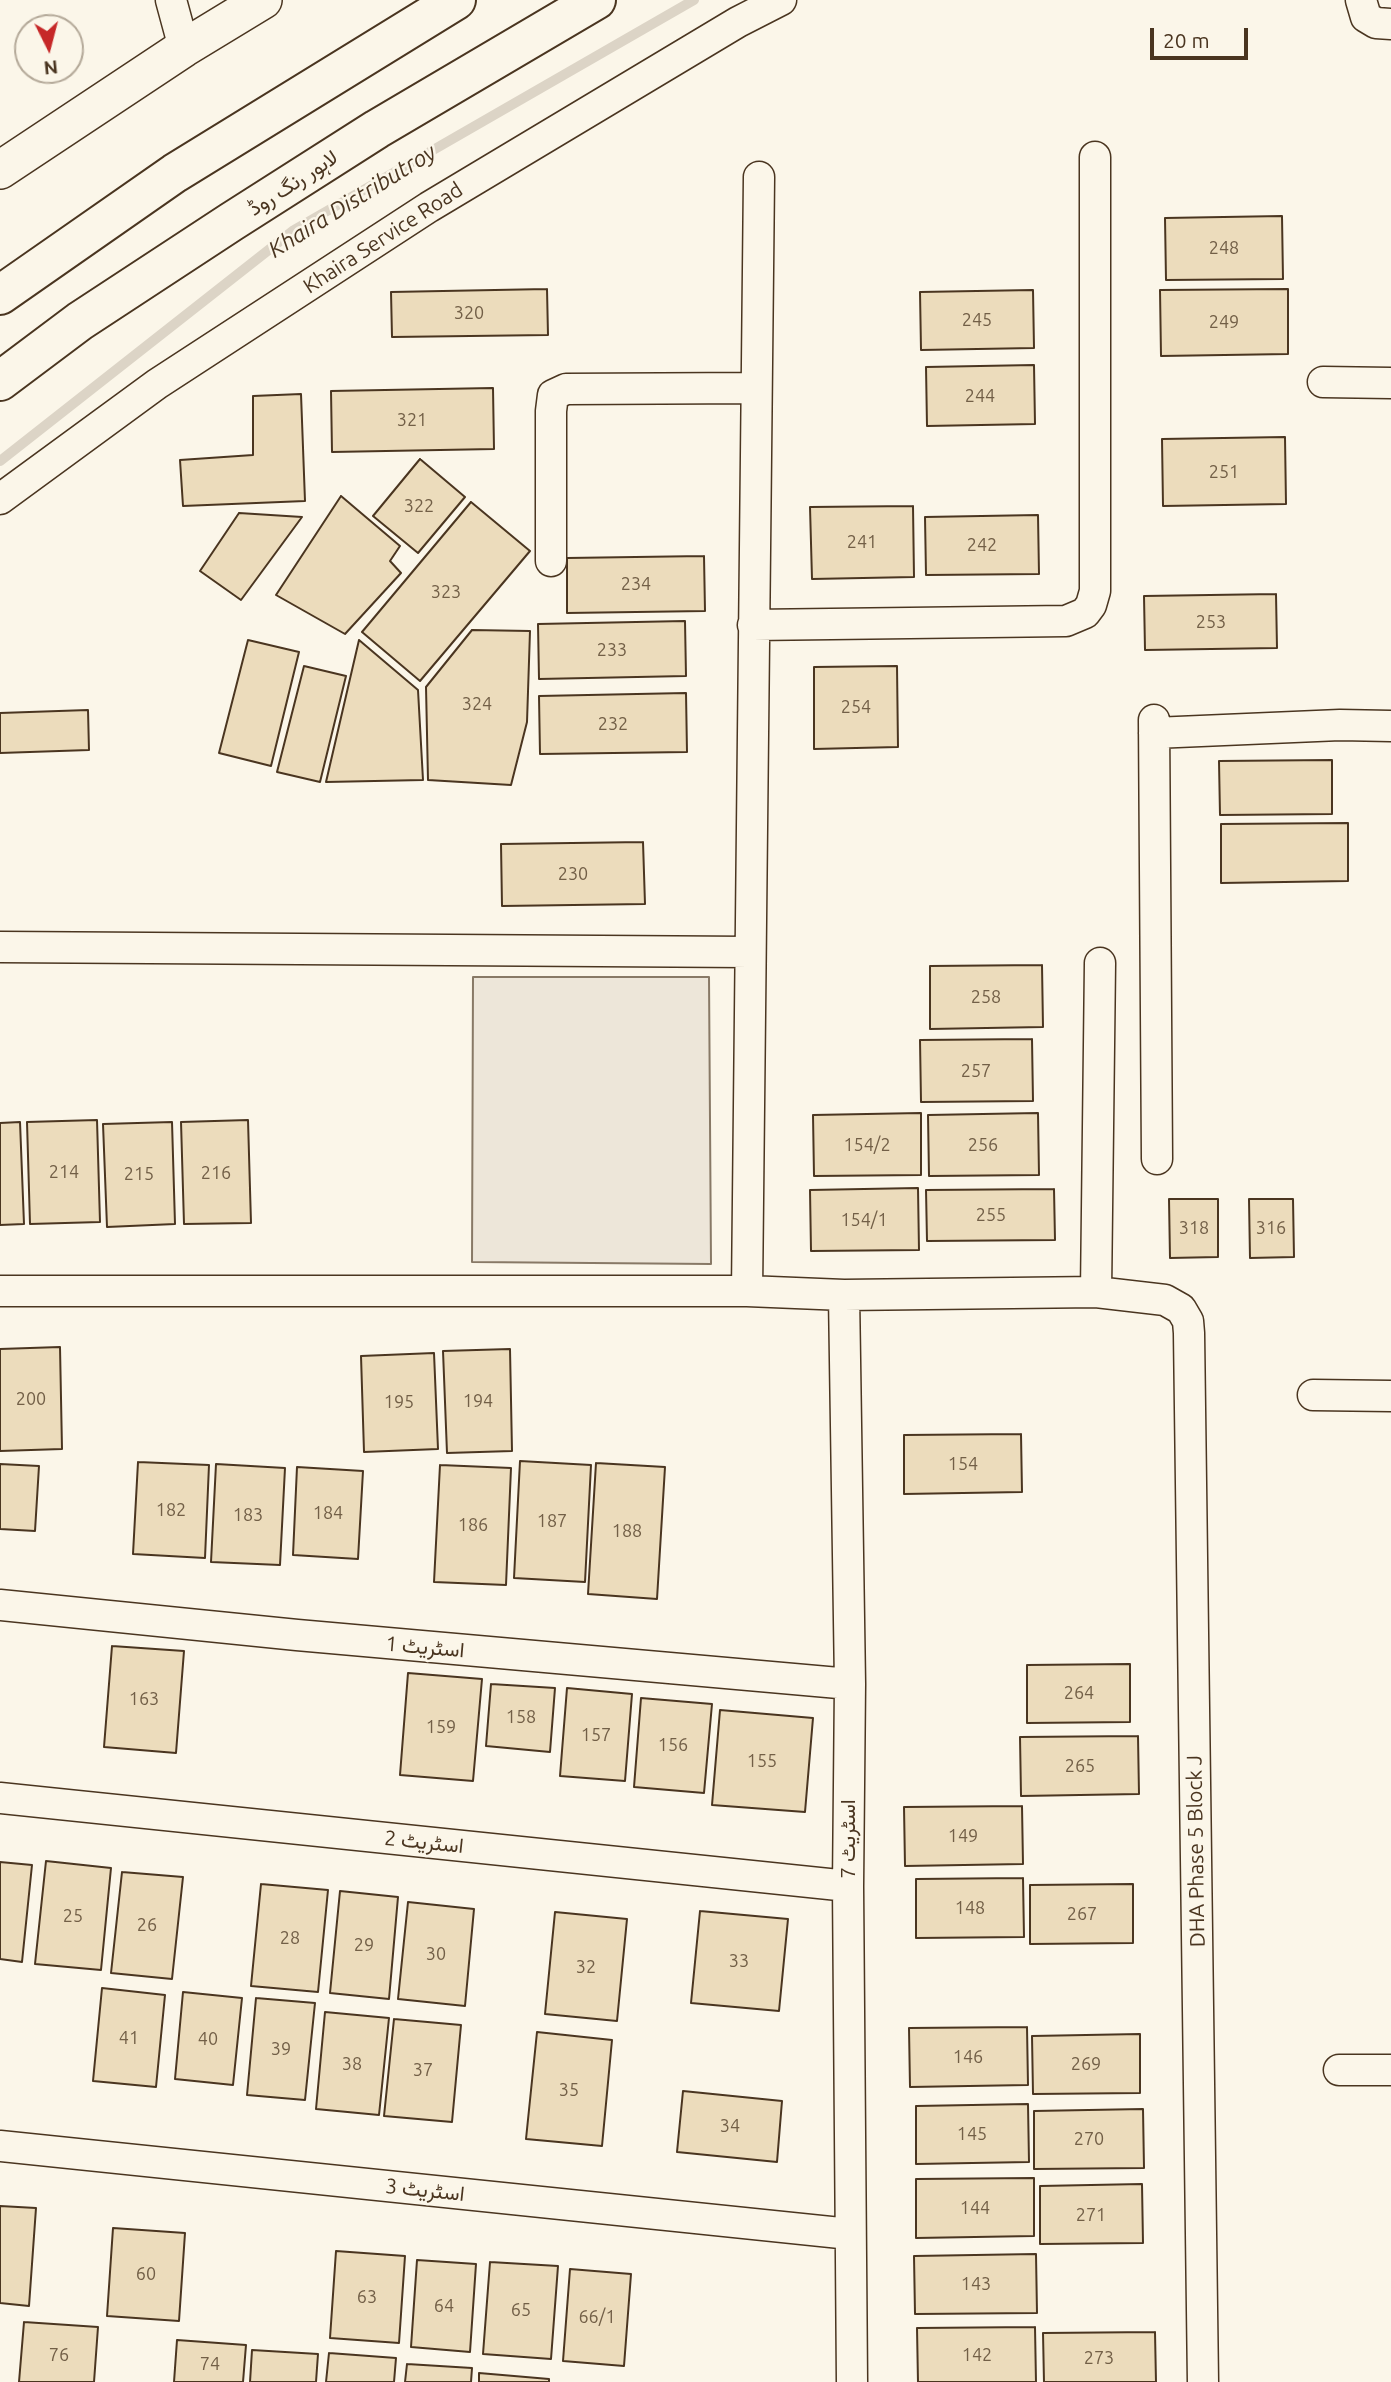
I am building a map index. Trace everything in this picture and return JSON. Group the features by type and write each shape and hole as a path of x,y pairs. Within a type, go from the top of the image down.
{"highway":[{"path":"0,295 175,173 456,0"},
{"name":"لاہور رنگ روڈ","path":"0,381 80,321 242,215 377,129 596,0"}],"street":[{"path":"171,0 184,48"},
{"path":"0,170 184,48 264,0"},
{"name":"Khaira Service Road","path":"0,499 157,384 429,208 738,22 781,0"},
{"path":"1361,0 1366,17 1376,23 1391,24"},
{"path":"753,625 1066,621 1085,613 1091,606 1095,591 1095,157"},
{"path":"747,1291 759,177"},
{"path":"1323,382 1391,383"},
{"path":"551,561 553,395 566,389 756,388"},
{"path":"1157,1159 1154,726 1391,726"},
{"path":"0,947 749,952"},
{"path":"0,1291 747,1291 844,1295 1096,1292 1100,963"},
{"name":"DHA Phase 5 Block J","path":"1096,1292 1165,1300 1181,1309 1188,1321 1203,2382"},
{"name":"اسٹریٹ 7","path":"844,1295 850,1684 848,1886 852,2382"},
{"path":"1313,1395 1391,1396"},
{"name":"اسٹریٹ 1","path":"0,1605 297,1635 850,1684"},
{"name":"اسٹریٹ 2","path":"0,1798 848,1886"},
{"path":"1339,2070 1391,2070"},
{"name":"اسٹریٹ 3","path":"0,2146 850,2234"}],"shaded area":[{"path":"473,977 709,977 711,1264 472,1262"}],"building":[{"path":"1282,216 1283,279 1166,280 1165,218"},
{"path":"547,289 548,335 392,337 391,292"},
{"path":"1288,289 1288,354 1161,356 1160,290"},
{"path":"1033,290 1034,348 921,350 920,292"},
{"path":"1034,365 1035,424 927,426 926,367"},
{"path":"493,388 494,449 332,452 331,391"},
{"path":"301,394 305,501 183,506 180,460 253,455 253,396"},
{"path":"1285,437 1286,504 1163,506 1162,439"},
{"path":"420,459 465,497 418,553 373,516"},
{"path":"341,496 400,546 390,561 401,573 345,634 276,595"},
{"path":"471,502 530,551 420,681 362,632"},
{"path":"913,506 914,577 812,579 810,507"},
{"path":"239,513 302,517 241,600 200,571"},
{"path":"1038,515 1039,574 926,575 925,517"},
{"path":"704,556 705,611 567,613 567,558"},
{"path":"1276,594 1277,648 1145,650 1144,596"},
{"path":"685,621 686,676 539,679 538,624"},
{"path":"472,630 530,631 527,722 511,785 428,780 426,687"},
{"path":"248,640 299,652 271,766 219,753"},
{"path":"359,640 418,690 423,780 326,782"},
{"path":"304,666 346,676 320,782 277,772"},
{"path":"897,666 898,747 814,749 814,667"},
{"path":"686,693 687,752 540,754 539,696"},
{"path":"88,710 89,750 0,753 0,713"},
{"path":"1332,760 1332,814 1220,815 1219,761"},
{"path":"1348,823 1348,881 1221,883 1221,824"},
{"path":"643,842 645,904 502,906 501,844"},
{"path":"1042,965 1043,1027 930,1029 930,966"},
{"path":"1032,1039 1033,1101 921,1102 920,1040"},
{"path":"921,1113 921,1175 814,1176 813,1115"},
{"path":"1038,1113 1039,1175 929,1176 928,1115"},
{"path":"97,1120 100,1222 30,1224 27,1122"},
{"path":"248,1120 251,1223 184,1224 181,1122"},
{"path":"20,1122 24,1224 0,1225 0,1123"},
{"path":"172,1122 175,1224 107,1227 103,1124"},
{"path":"918,1188 919,1250 811,1251 810,1190"},
{"path":"1054,1189 1055,1240 927,1241 926,1190"},
{"path":"1169,1199 1218,1199 1218,1257 1170,1258"},
{"path":"1249,1199 1293,1199 1294,1257 1250,1258"},
{"path":"60,1347 62,1449 0,1451 0,1349"},
{"path":"510,1349 512,1451 447,1453 443,1351"},
{"path":"434,1353 438,1449 364,1452 361,1356"},
{"path":"1021,1434 1022,1492 904,1494 904,1435"},
{"path":"520,1461 591,1465 585,1582 514,1578"},
{"path":"138,1462 209,1465 205,1558 133,1554"},
{"path":"596,1463 665,1467 657,1599 588,1594"},
{"path":"0,1464 39,1466 35,1531 0,1529"},
{"path":"216,1464 285,1468 280,1565 211,1562"},
{"path":"440,1465 511,1468 506,1585 434,1582"},
{"path":"297,1467 363,1471 358,1559 293,1555"},
{"path":"112,1646 184,1651 176,1753 104,1747"},
{"path":"1130,1664 1130,1722 1027,1723 1027,1665"},
{"path":"408,1673 482,1679 473,1781 400,1775"},
{"path":"491,1684 555,1688 550,1752 486,1746"},
{"path":"567,1688 632,1694 625,1781 560,1776"},
{"path":"641,1698 712,1704 704,1793 634,1787"},
{"path":"720,1710 813,1718 805,1812 712,1805"},
{"path":"1138,1736 1139,1794 1021,1796 1020,1737"},
{"path":"1022,1806 1023,1864 905,1866 904,1807"},
{"path":"46,1861 111,1868 101,1970 35,1964"},
{"path":"0,1862 32,1865 22,1962 0,1959"},
{"path":"122,1872 183,1877 172,1979 111,1973"},
{"path":"1023,1878 1024,1937 916,1938 916,1879"},
{"path":"261,1884 328,1890 318,1992 251,1986"},
{"path":"1133,1884 1133,1943 1030,1944 1030,1885"},
{"path":"340,1891 398,1897 389,1999 330,1993"},
{"path":"408,1902 474,1909 465,2006 398,1999"},
{"path":"700,1911 788,1919 779,2011 691,2003"},
{"path":"555,1912 627,1919 617,2021 545,2014"},
{"path":"102,1988 165,1995 156,2087 93,2081"},
{"path":"183,1992 242,1998 233,2085 175,2079"},
{"path":"256,1998 315,2003 305,2100 247,2095"},
{"path":"325,2012 389,2018 379,2115 316,2109"},
{"path":"394,2019 461,2025 452,2122 384,2116"},
{"path":"1027,2027 1028,2085 910,2087 909,2028"},
{"path":"537,2032 612,2040 602,2146 526,2139"},
{"path":"1140,2034 1140,2093 1033,2094 1032,2036"},
{"path":"683,2091 782,2101 777,2162 677,2152"},
{"path":"1028,2104 1029,2162 916,2164 916,2106"},
{"path":"1143,2109 1144,2168 1034,2169 1034,2111"},
{"path":"1034,2178 1034,2236 916,2238 916,2179"},
{"path":"1142,2184 1143,2243 1040,2244 1040,2186"},
{"path":"0,2206 36,2208 29,2306 0,2303"},
{"path":"113,2228 185,2233 179,2321 107,2316"},
{"path":"336,2251 405,2256 399,2343 330,2338"},
{"path":"1036,2254 1037,2313 915,2314 914,2256"},
{"path":"417,2260 476,2264 470,2352 411,2347"},
{"path":"490,2262 558,2266 551,2359 483,2354"},
{"path":"570,2269 631,2274 624,2366 563,2361"},
{"path":"24,2322 98,2327 94,2382 19,2382"},
{"path":"1035,2327 1036,2382 918,2382 917,2328"},
{"path":"1155,2332 1156,2382 1044,2382 1043,2333"},
{"path":"177,2340 246,2345 243,2382 174,2382"},
{"path":"252,2350 318,2354 316,2382 250,2382"},
{"path":"329,2353 396,2358 394,2382 326,2382"},
{"path":"407,2364 472,2368 471,2382 405,2382"},
{"path":"479,2373 549,2379 549,2382 479,2382"}],"waterway":[{"name":"Khaira Distributroy","path":"0,461 294,230 694,0"}]}
